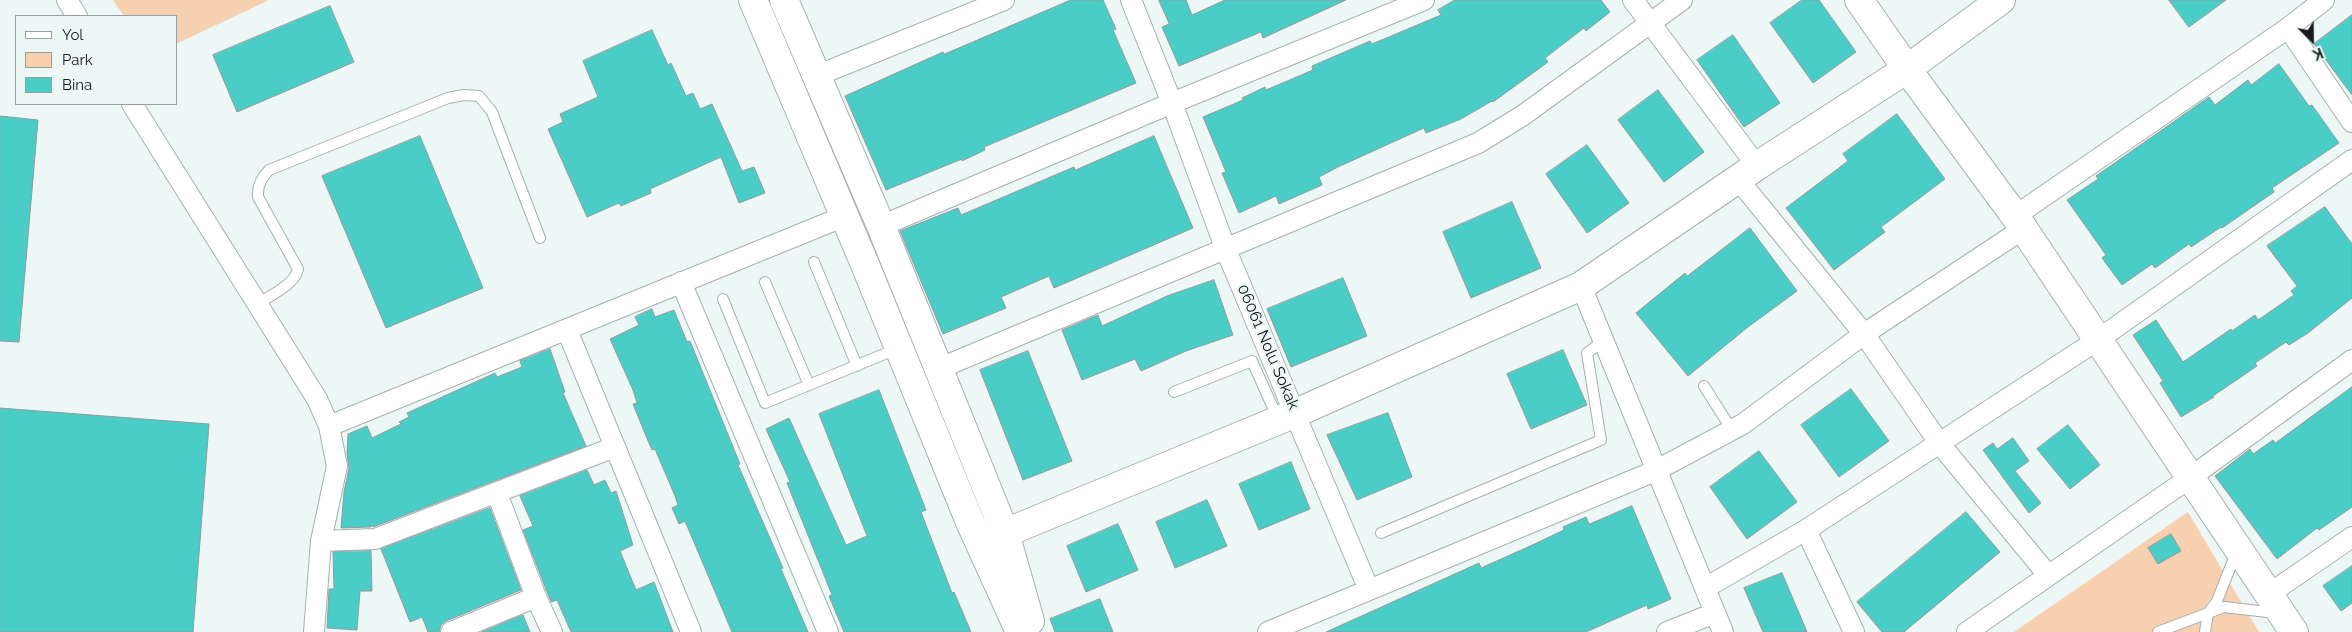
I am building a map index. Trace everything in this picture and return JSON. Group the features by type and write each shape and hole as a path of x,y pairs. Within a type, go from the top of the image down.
{"street":[{"path":"67,0 76,15"},
{"path":"753,0 900,348 970,522 1020,632"},
{"path":"784,0 880,226 1005,533 1033,632"},
{"path":"816,76 974,5 1004,0"},
{"name":"06061 Nolu Sokak","path":"1131,0 1172,102 1287,416 1369,590"},
{"path":"880,226 1172,102 1424,0"},
{"path":"1633,0 1747,172 1864,334 1940,444 2048,574"},
{"path":"938,370 1478,142 1522,116 1682,0"},
{"path":"1859,0 2019,222 2282,613 2352,537"},
{"path":"1005,533 1287,416 1581,286 1747,172 1907,69 2001,0"},
{"path":"1268,632 1655,471 1732,430 2324,0"},
{"path":"2288,28 2352,122"},
{"path":"133,105 317,399 329,426 337,466 321,541 314,632"},
{"path":"1705,588 1806,530 2099,339 2352,160"},
{"path":"329,426 845,216"},
{"path":"681,282 828,632"},
{"path":"1581,286 1655,471 1723,632"},
{"path":"567,330 691,632"},
{"path":"1975,630 2048,574 2191,477 2352,360"},
{"path":"321,541 375,539 616,447"},
{"path":"497,493 536,597 552,632"},
{"path":"1806,530 1854,632"},
{"path":"451,632 536,597"},
{"path":"1668,632 1715,613"}],"lane":[{"path":"258,304 292,281 298,269 258,197 258,190 263,176 269,170 464,95 478,96 492,112 540,238"},
{"path":"814,262 857,366"},
{"path":"765,282 810,385"},
{"path":"723,299 765,403 900,348"},
{"path":"1381,533 1601,440 1586,353 1603,341"},
{"path":"1174,392 1252,362 1287,416"},
{"path":"1704,386 1732,430"},
{"path":"2205,632 2208,613 2217,600 2238,547"},
{"path":"2158,632 2224,607 2282,613"}],"green space":[{"path":"113,0 269,0 178,43 178,15 123,15"},
{"path":"2188,512 2259,632 2014,632"}],"building":[{"path":"1071,0 1103,0 1116,29 1113,30 1136,83 984,147 985,150 962,161 962,159 886,190 845,96 943,52 944,54"},
{"path":"1159,0 1186,0 1192,15 1225,0 1346,0 1263,38 1261,32 1179,66 1162,27 1169,24"},
{"path":"1455,0 1601,0 1610,12 1586,31 1584,28 1545,58 1548,62 1493,102 1461,119 1426,133 1424,128 1338,167 1319,177 1322,185 1279,204 1276,196 1239,213 1222,173 1226,172 1203,117 1243,100 1242,98 1265,87 1266,90 1313,70 1312,66 1370,41 1372,44 1441,15 1438,10"},
{"path":"1802,0 1819,0 1856,52 1813,83 1770,23"},
{"path":"2169,0 2226,0 2189,27"},
{"path":"330,6 354,62 237,112 213,55"},
{"path":"2352,15 2352,95 2314,44"},
{"path":"652,30 668,65 671,63 686,96 693,93 700,109 712,104 742,171 754,167 765,193 739,203 721,157 650,189 651,193 621,206 619,203 587,217 548,129 563,122 560,114 598,97 583,61"},
{"path":"1733,35 1780,103 1744,127 1697,60"},
{"path":"2279,64 2309,106 2312,105 2339,143 2272,188 2274,192 2222,228 2191,247 2189,244 2155,268 2152,264 2122,285 2102,258 2106,255 2067,200 2098,179 2096,176 2209,97 2215,105 2248,80 2251,85"},
{"path":"1658,90 1704,152 1664,182 1618,120"},
{"path":"1897,114 1945,179 1881,227 1885,232 1834,270 1786,208 1848,161 1843,154"},
{"path":"0,116 38,120 19,342 0,341"},
{"path":"420,136 483,288 386,328 322,176"},
{"path":"1154,136 1193,228 1054,288 1049,276 1001,297 1006,308 943,334 900,231 958,208 961,215 1074,167 1075,170"},
{"path":"1587,145 1629,203 1587,233 1546,174"},
{"path":"1512,202 1541,268 1471,298 1443,232"},
{"path":"2325,207 2352,244 2352,298 2308,333 2289,345 2286,342 2255,363 2257,366 2214,397 2181,417 2160,383 2163,381 2133,335 2156,320 2183,362 2255,315 2258,320 2294,295 2291,291 2297,286 2267,246"},
{"path":"1750,228 1797,291 1748,327 1688,376 1636,313 1685,273 1687,276"},
{"path":"1343,278 1367,336 1291,367 1267,309"},
{"path":"1214,280 1233,335 1186,351 1141,371 1135,359 1082,380 1062,330 1098,315 1102,326 1167,296"},
{"path":"652,309 655,317 674,310 687,342 690,341 740,464 738,465 783,568 781,569 808,632 732,632 685,521 679,524 672,508 678,505 675,496 655,449 652,450 646,436 633,404 637,403 633,390 610,339 639,325 635,317"},
{"path":"550,349 565,392 563,393 586,446 373,527 371,524 371,527 341,528 344,492 349,468 347,454 348,434 367,426 372,438 401,424 399,422 409,417 407,413 495,373 497,377 522,367 520,361"},
{"path":"1563,350 1587,405 1531,429 1507,374"},
{"path":"1028,351 1072,461 1023,480 980,370"},
{"path":"2352,387 2352,507 2319,530 2317,528 2277,559 2215,476 2250,449 2253,454 2273,440 2275,443"},
{"path":"1851,389 1889,441 1839,477 1801,425"},
{"path":"879,390 926,510 921,512 952,593 954,592 971,632 844,632 829,596 832,595 787,483 790,482 766,429 789,418 846,545 867,536 819,414"},
{"path":"0,408 209,424 193,632 0,632"},
{"path":"1388,413 1412,477 1357,500 1327,435"},
{"path":"2068,425 2100,465 2070,489 2037,449"},
{"path":"2013,438 2029,461 2015,471 2041,503 2029,513 1983,450 1993,443 1997,449"},
{"path":"1759,451 1797,502 1747,539 1710,487"},
{"path":"1291,462 1310,509 1259,530 1239,484"},
{"path":"587,470 594,485 605,480 611,493 616,491 633,545 620,551 636,590 654,582 673,632 571,632 557,600 551,602 523,530 533,526 520,496"},
{"path":"1207,500 1227,546 1175,568 1156,522"},
{"path":"1632,506 1671,599 1648,609 1647,605 1586,632 1326,632 1479,563 1481,568 1564,530 1563,527 1586,517 1589,524"},
{"path":"490,508 521,590 446,621 441,625 439,632 428,632 422,617 410,622 381,549"},
{"path":"1966,512 2000,552 1904,632 1882,632 1857,602"},
{"path":"1118,524 1138,570 1086,592 1067,546"},
{"path":"2171,534 2181,551 2158,564 2148,548"},
{"path":"371,551 372,591 360,591 357,630 327,628 329,589 334,589 333,552"},
{"path":"2352,566 2352,603 2341,611 2323,586"},
{"path":"1782,573 1807,632 1763,632 1744,588"},
{"path":"1100,599 1113,632 1055,632 1050,619"},
{"path":"523,615 530,632 482,632"}]}
